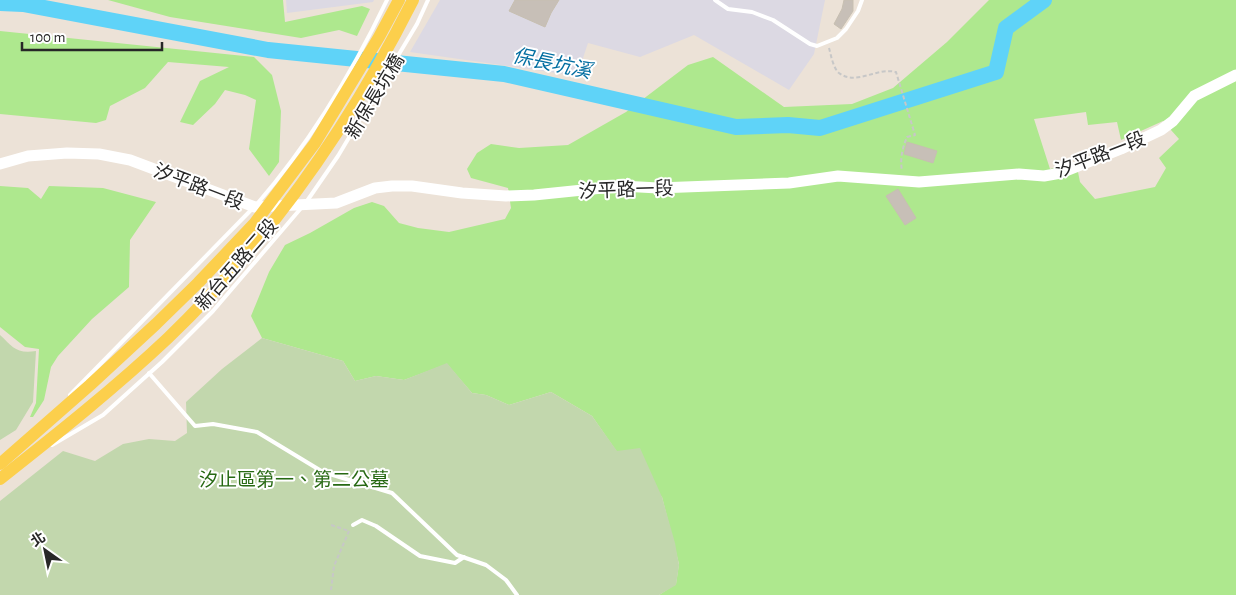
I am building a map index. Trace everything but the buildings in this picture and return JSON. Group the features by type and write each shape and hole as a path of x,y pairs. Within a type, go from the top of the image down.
{"main road":[{"name":"新台五路二段","path":"0,479 5,462 156,324 247,231 315,143 379,37 398,0"},
{"name":"新台五路二段","path":"5,462 102,397 169,337 245,257 313,170 353,110 413,0"}],"street":[{"name":"汐平路一段","path":"0,164 28,156 68,153 99,154 130,160 255,207 336,203 375,188 392,186 412,186 462,193 506,196 622,186 658,188 789,183 838,176 919,182 1019,174 1044,176 1060,172 1121,149 1160,130 1173,121 1194,96 1236,75"}],"lane":[{"name":"新保長坑橋","path":"5,462 255,207 276,183 332,104 370,36 387,0"},
{"name":"新保長坑橋","path":"5,462 103,415 213,312 316,189 338,156 416,24 428,0"},
{"path":"715,0 728,9 752,12 773,20 810,44 817,46 837,38 846,29 858,11 862,0"},
{"path":"149,373 195,426 213,424 257,432 323,472 392,493 457,555 486,565 506,580 517,595"},
{"path":"353,525 362,520 376,526 420,556 455,563 464,557"}],"path":[{"path":"827,43 839,73 854,78 886,71 896,72 915,135 907,137 901,154 901,169 905,181"},
{"path":"332,525 349,531"},
{"path":"331,590 334,566 353,525"}],"shaded area":[{"path":"286,0 374,0 373,2 287,13"},
{"path":"440,0 825,0 814,54 789,90 694,35 640,57 588,43 577,76 410,52"}],"green space":[{"path":"108,0 283,0 285,22 362,6 370,9 357,36 339,30 301,38 170,17"},
{"path":"989,0 1236,0 1236,595 659,595 676,584 679,564 662,497 617,452 592,416 551,392 509,405 486,395 472,393 447,364 404,380 376,376 355,381 343,361 262,338 251,316 269,272 285,245 354,208 372,202 384,206 399,223 418,228 449,232 505,219 511,208 508,188 471,178 467,169 477,153 491,144 519,148 568,145 626,112 688,65 713,57 784,107 852,104 893,88 947,42","holes":["1086,112 1088,125 1117,122 1121,140 1163,121 1179,139 1159,158 1166,168 1155,187 1095,199 1080,182 1076,162 1050,169 1034,119"]},
{"path":"0,31 254,57 272,75 281,111 279,162 269,176 249,149 256,100 245,95 225,90 215,104 193,125 180,122 200,81 229,67 168,62 145,88 110,106 106,120 96,123 0,114"},
{"path":"0,186 28,188 41,199 49,186 103,188 156,202 130,240 129,287 92,319 58,356 51,367 44,400 33,417 30,417 36,403 39,349 25,347 0,327"},
{"path":"0,335 15,349 29,352 36,351 33,402 16,430 0,440"},
{"name":"汐止區第一、第二公墓","path":"262,338 343,361 355,381 376,376 404,380 447,363 472,393 486,395 509,405 551,392 592,416 617,451 640,448 662,497 675,543 679,565 676,585 659,595 0,595 0,501 63,451 95,461 123,444 149,439 175,441 187,433 186,402 222,369"}],"waterway":[{"name":"保長坑溪","path":"0,3 23,4 268,50 504,74 736,127 788,125 820,128 996,72 1006,28 1044,0"}]}
